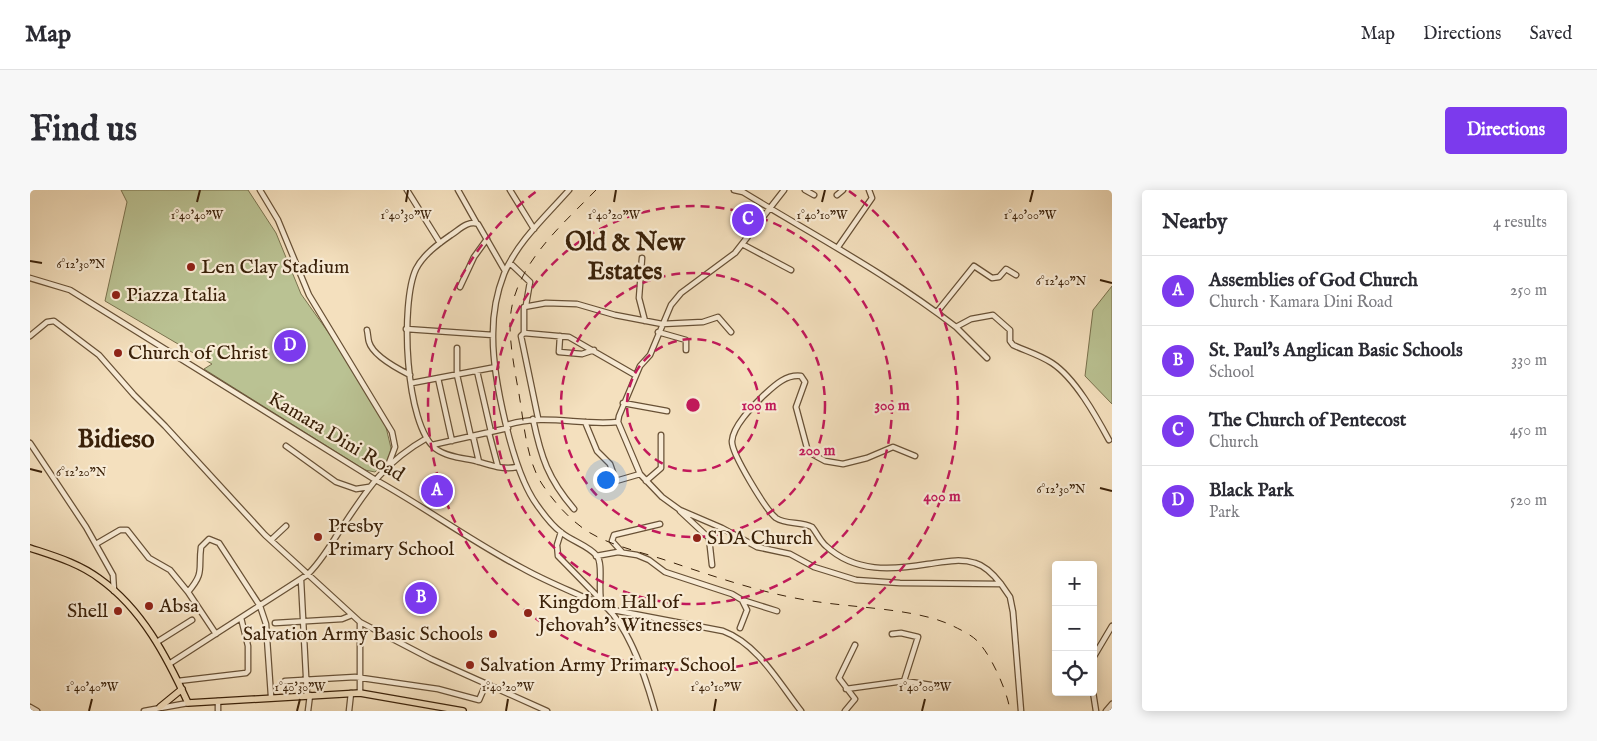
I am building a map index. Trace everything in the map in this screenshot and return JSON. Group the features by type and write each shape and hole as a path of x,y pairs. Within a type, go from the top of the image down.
{"main road":[{"path":"30,548 80,567 100,578 114,591 143,621 169,664 188,702 271,696 360,694 463,711"},
{"path":"160,707 182,689"}],"street":[{"path":"260,190 278,220 309,295 392,432 395,447 389,464"},
{"path":"407,190 440,243"},
{"path":"458,190 505,271"},
{"path":"510,190 534,229"},
{"path":"569,190 534,229 505,271 497,300 493,335 496,367 507,427 517,467 536,505 560,532 596,556 599,564 600,599 602,605"},
{"path":"734,190 743,191 770,209 838,247 937,312 956,327 988,358"},
{"path":"712,565 709,538 680,510 646,482 640,474 618,422 635,375 641,363 650,355 662,324 682,292 726,261 742,244 784,190"},
{"path":"805,190 814,195"},
{"path":"837,195 844,190"},
{"path":"838,247 872,198 869,190"},
{"path":"476,222 468,224 440,243 422,260 414,275 408,298 406,329 410,375 419,418 432,446 442,453 498,467 517,467"},
{"path":"460,288 474,256 487,239"},
{"path":"742,244 790,270"},
{"path":"642,258 639,298 644,320"},
{"path":"510,264 530,282 523,313 524,333 521,336 522,350 546,468 554,483 574,509"},
{"path":"937,312 974,266 992,278 998,277 1006,269 1016,275"},
{"name":"Kamara Dini Road","path":"30,278 74,292 374,480 412,500 433,516 516,565 608,609 622,628 638,661 656,711"},
{"path":"526,305 556,302 577,304 662,324 702,322 715,316 731,332"},
{"path":"956,327 987,314 993,315 1010,330 1010,341 1013,345 1053,364 1068,379 1094,412 1108,440"},
{"path":"30,336 47,322 54,322 99,354 134,395 270,540 360,622 412,650 547,711"},
{"path":"406,329 493,335"},
{"path":"367,330 369,344 373,349 410,375"},
{"path":"658,332 686,340 686,350"},
{"path":"524,333 574,339 635,375"},
{"path":"560,336 559,352 582,354 594,350"},
{"path":"457,348 457,375 479,462"},
{"path":"412,383 496,367"},
{"path":"477,371 498,467"},
{"path":"914,456 892,447 867,458 843,464 825,461 812,454 808,448 796,407 806,382 801,376 796,375 783,379 756,404 732,440 733,448 749,483 774,516 782,521 812,527 826,546 847,561 867,568 901,568 944,562 969,562 991,571 1010,597 1013,612 1021,711"},
{"path":"438,378 452,441"},
{"path":"623,404 667,411"},
{"path":"432,446 472,437 535,418 585,422 618,422"},
{"path":"585,422 597,451 610,464 616,481 640,474"},
{"path":"646,482 661,468 661,435"},
{"path":"169,664 307,575 321,560 374,480 389,464 427,438"},
{"path":"30,443 114,575 114,591"},
{"path":"286,446 336,482 356,489 369,487"},
{"path":"680,510 722,528 757,547 790,554 814,568 856,580 900,583 1001,584"},
{"path":"622,552 612,541 614,535 660,524"},
{"path":"270,540 286,526"},
{"path":"96,544 120,530 127,530 149,558 170,570 188,592 216,634"},
{"path":"560,532 557,545 558,556 600,599"},
{"path":"188,592 197,583 200,574 201,546 209,539 214,540 219,543 260,606 268,635 271,696"},
{"path":"596,556 622,552 643,557 661,570 726,591 742,600 777,611"},
{"path":"301,580 308,711"},
{"path":"740,628 747,612 742,600"},
{"path":"608,609 724,632 740,639 754,652 801,711"},
{"path":"275,623 342,619 352,615"},
{"path":"178,681 246,673 248,671 248,646 241,618"},
{"path":"156,642 192,620"},
{"path":"360,622 360,694"},
{"path":"1097,651 1112,626"},
{"path":"892,634 899,632 918,637 904,681"},
{"path":"844,711 856,699 839,678 855,645"},
{"path":"285,680 360,677 453,692 479,700 486,684"},
{"path":"846,689 904,681 938,686"},
{"path":"351,694 350,710 356,711"},
{"path":"1094,696 1096,711"},
{"path":"218,701 218,711"},
{"path":"144,711 188,702"},
{"path":"1106,711 1112,704"},
{"path":"30,707 37,711"}],"green space":[{"path":"121,190 248,190 276,233 301,294 343,353 385,423 391,448 389,459 375,472 365,470 204,369 212,364 105,301 127,202"},
{"path":"1112,286 1112,404 1085,376 1093,310"}],"railway":[{"path":"596,190 553,234 528,267 519,285 513,304 510,324 513,359 526,440 532,463 542,484 562,510 580,526 604,540 740,584 799,599 923,616 953,626 977,640 984,649 1003,685 1010,711"}],"place":[{"name":"The Church of Pentecost","path":"748,220"},
{"name":"Len Clay Stadium","path":"191,267"},
{"name":"Piazza Italia","path":"116,295"},
{"name":"Black Park","path":"290,346"},
{"name":"Church of Christ","path":"118,353"},
{"name":"Assemblies of God Church","path":"437,491"},
{"name":"Presby Primary School","path":"318,537"},
{"name":"SDA Church","path":"697,538"},
{"name":"St. Paul's Anglican Basic Schools","path":"421,598"},
{"name":"Absa","path":"149,606"},
{"name":"Shell","path":"118,611"},
{"name":"Kingdom Hall of Jehovah's Witnesses","path":"528,613"},
{"name":"Salvation Army Basic Schools","path":"493,634"},
{"name":"Salvation Army Primary School","path":"470,665"}],"district":[{"name":"Old & New Estates","path":"625,258"},
{"name":"Bidieso","path":"116,440"}]}
